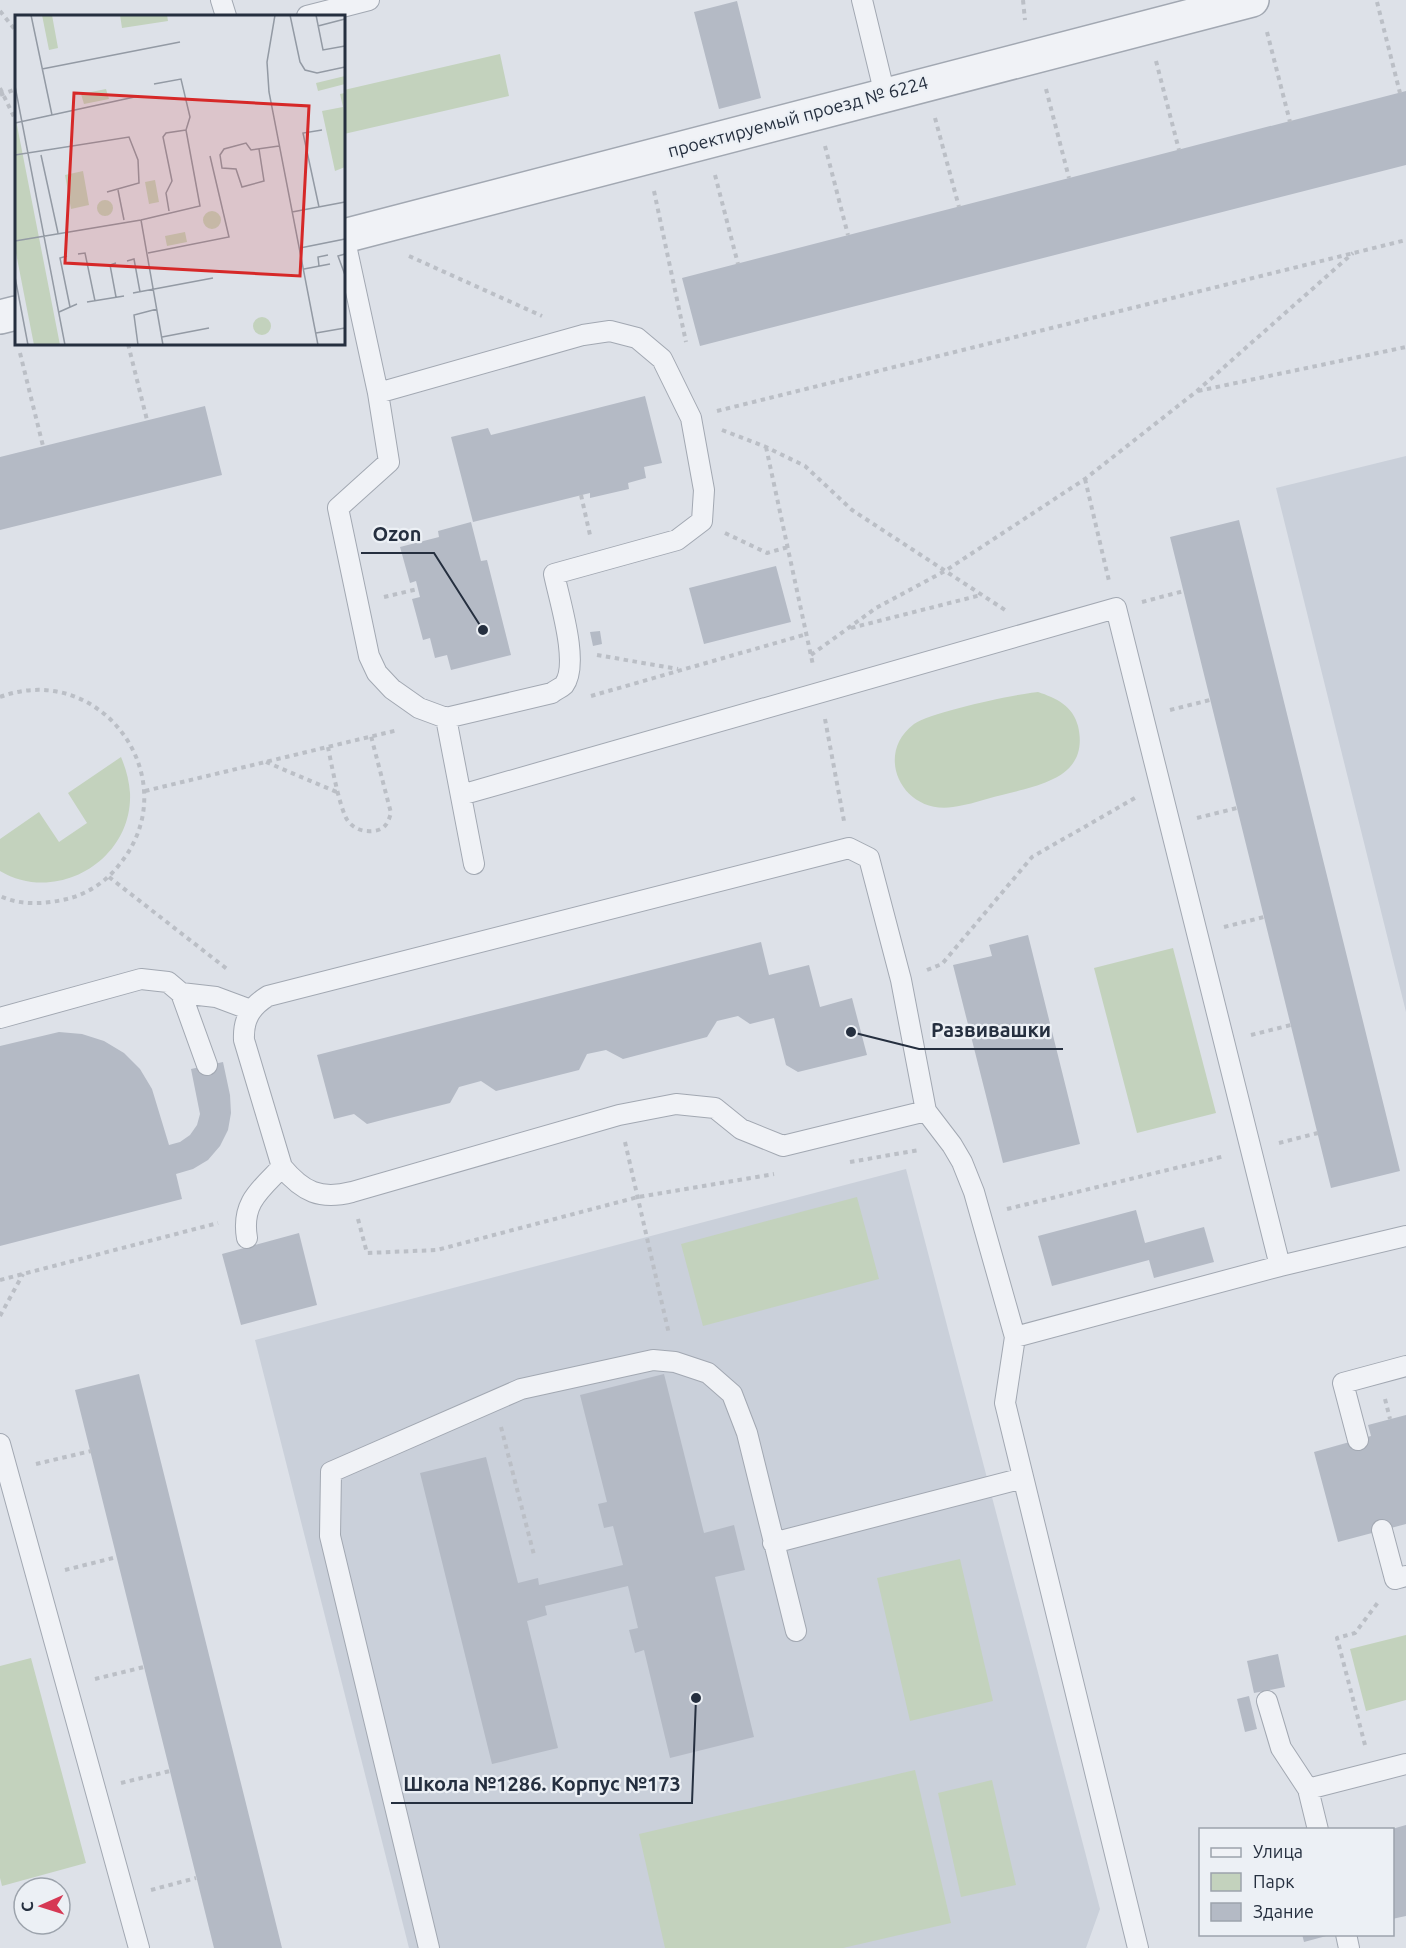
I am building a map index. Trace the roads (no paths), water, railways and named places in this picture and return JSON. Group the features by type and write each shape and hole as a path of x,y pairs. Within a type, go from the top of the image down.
{"street":[{"name":"проектируемый проезд № 6224","path":"345,236 885,95 1177,9 1252,0"},
{"path":"0,317 15,313"}],"lane":[{"path":"221,0 226,15"},
{"path":"311,15 369,0"},
{"path":"862,0 885,95"},
{"path":"345,241 378,393 389,462 338,507 369,656 377,673 392,689 419,708 446,718 552,693 564,684 570,669 569,650 554,574 676,540 702,521 704,490 691,418 662,359 637,338 610,331 583,335 378,393"},
{"path":"461,795 1116,608 1280,1266"},
{"path":"446,718 474,864"},
{"path":"926,1111 783,1146 741,1129 715,1108 676,1104 619,1115 337,1196 321,1195 306,1190 293,1181 282,1167 243,1030 251,1010 268,996 849,848 869,858 901,980 926,1111 963,1162 981,1216 1015,1337 1005,1402 1138,1948"},
{"path":"0,1018 141,979 168,982 181,993 207,1065"},
{"path":"181,993 216,997 251,1010"},
{"path":"246,1238 245,1216 254,1196 282,1167"},
{"path":"1015,1337 1280,1266 1406,1236"},
{"path":"429,1948 330,1536 331,1472 520,1389 653,1360 675,1362 708,1373 732,1394 747,1433 796,1631"},
{"path":"1358,1440 1343,1383 1406,1366"},
{"path":"0,1444 139,1948"},
{"path":"773,1543 1023,1478"},
{"path":"1382,1530 1400,1577"},
{"path":"1267,1701 1281,1748 1308,1789 1318,1828"},
{"path":"1308,1789 1406,1764"}],"place":[{"name":"Ozon","path":"483,630"},
{"name":"Развивашки","path":"851,1032"},
{"name":"Школа №1286. Корпус №173","path":"696,1698"}]}
